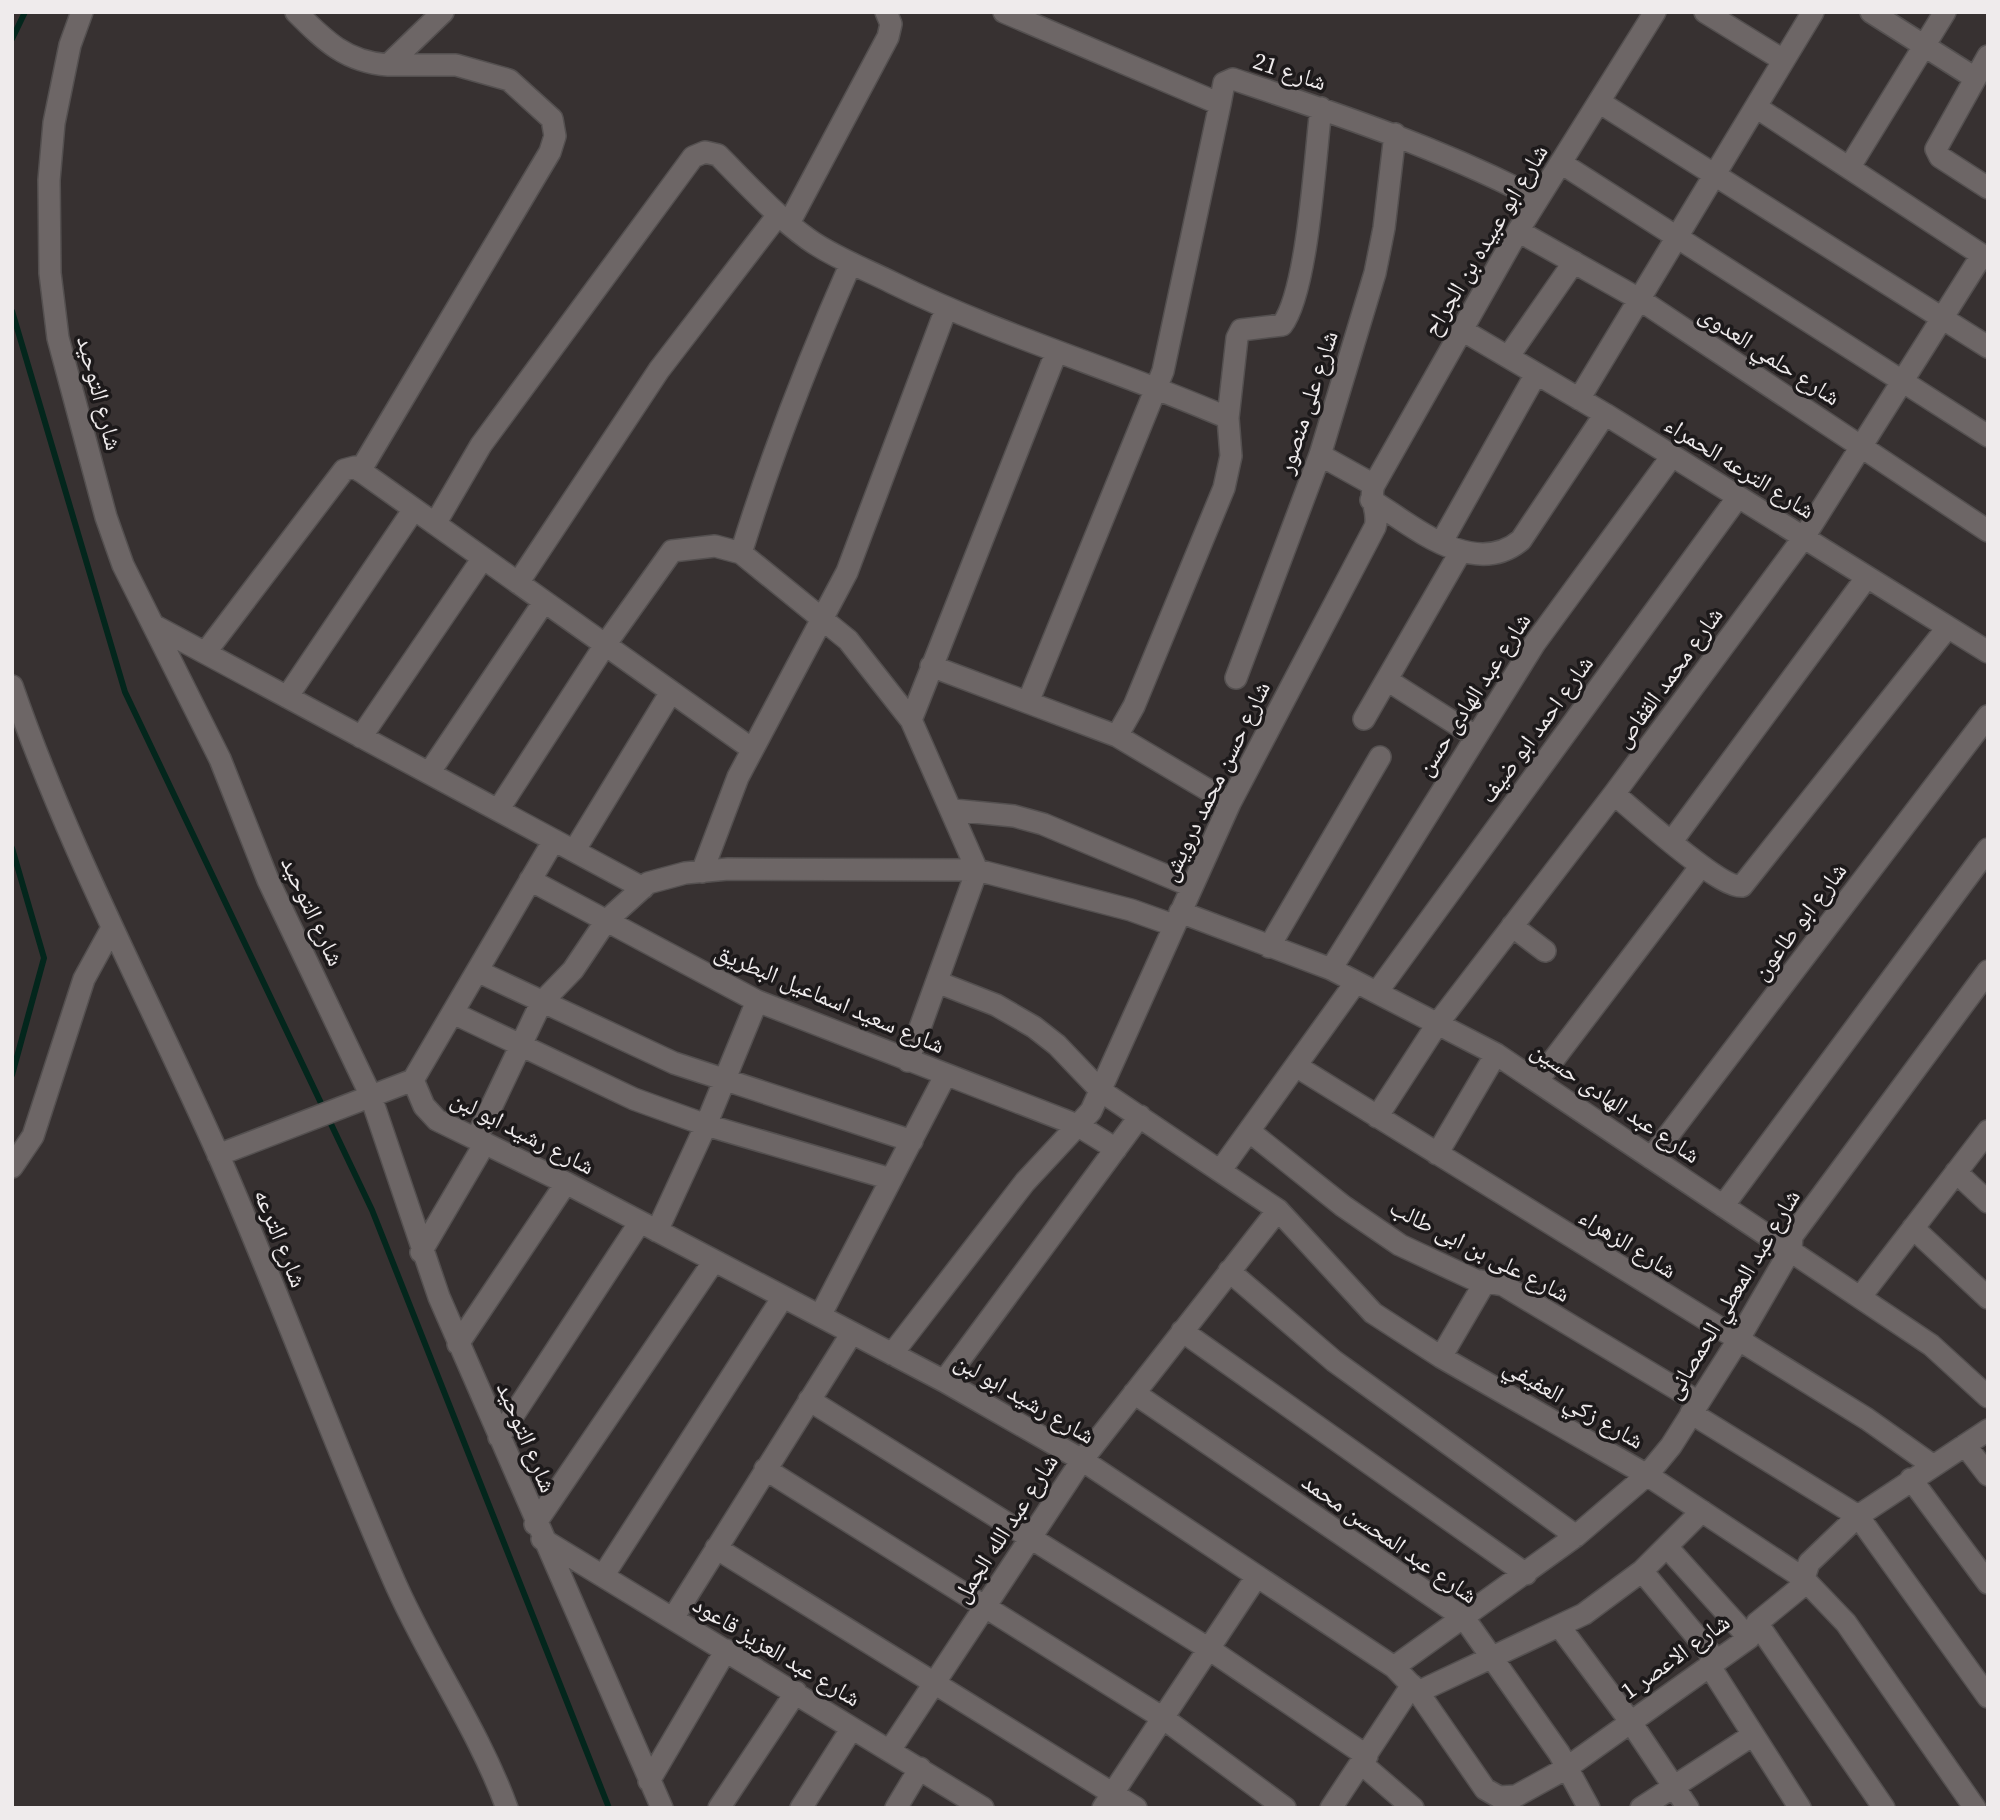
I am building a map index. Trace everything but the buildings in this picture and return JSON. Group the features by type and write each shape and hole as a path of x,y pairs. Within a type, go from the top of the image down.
{"street":[{"name":"شارع التوحيد","path":"82,12 70,45 54,123 49,180 50,274 58,338 106,517 123,565 220,759 268,880 370,1094 421,1252 458,1344 662,1808"},
{"path":"296,12 348,57 364,63 456,65 509,80 552,119 555,136 551,152 357,469"},
{"path":"388,65 443,12"},
{"path":"518,583 659,370 783,219 888,37 891,24 886,12"},
{"path":"1004,12 1220,104 1163,371 1028,702"},
{"name":"شارع ابو عبيده بن الجراح","path":"1373,492 1518,230 1655,12"},
{"path":"1705,12 1783,60"},
{"path":"1579,399 1812,12"},
{"path":"1871,12 1975,78"},
{"path":"1849,168 1945,12"},
{"path":"1988,56 1936,145 1936,152 1943,159 1988,188"},
{"name":"شارع 21","path":"1220,104 1224,83 1230,79 1321,108 1473,164 1538,199"},
{"path":"1599,102 1988,346"},
{"path":"1756,107 1985,257"},
{"path":"1117,736 1134,706 1224,488 1231,456 1228,418 1237,338 1241,330 1282,325 1290,315 1302,267 1321,108"},
{"name":"شارع على منصور","path":"1236,678 1320,455 1375,274 1384,228 1395,134"},
{"path":"435,524 481,445 693,157 705,152 718,155 783,219 809,240 851,263 946,309 1056,353 1156,386 1228,418"},
{"path":"1561,163 1988,436"},
{"name":"شارع حلمي العدوى","path":"1518,230 1639,299 1988,531"},
{"name":"شارع محمد القفاص","path":"1377,1117 1438,1023 1614,794 1804,537 1901,380 1985,257"},
{"path":"1508,357 1574,262"},
{"path":"741,553 789,408 851,263"},
{"path":"702,872 752,749 847,572 870,517 946,309"},
{"name":"شارع الترعه الحمراء","path":"1462,330 1605,414 1988,652"},
{"path":"911,720 1056,353"},
{"path":"1364,719 1387,680 1536,374"},
{"path":"1320,455 1451,547 1492,554 1503,552 1521,540 1605,414"},
{"name":"شارع عبد الهادى حسن","path":"1331,970 1475,736 1553,616 1672,456"},
{"path":"205,653 344,470 357,469 752,749"},
{"name":"شارع حسن محمد درويش","path":"892,1353 1025,1182 1091,1111 1230,803 1376,527 1377,513 1373,492"},
{"name":"شارع احمد ابو ضيف","path":"1377,992 1738,497"},
{"path":"287,697 414,509"},
{"path":"498,810 605,645 672,551 715,546 741,553 848,640 911,720 953,810 977,870 908,1061"},
{"path":"361,737 483,558"},
{"path":"1672,841 1867,577"},
{"path":"429,773 544,602"},
{"path":"155,626 643,888 606,921 573,970 541,1003 519,1046 480,1141 421,1252"},
{"path":"1614,794 1702,866 1730,886 1742,886 1948,627"},
{"path":"931,666 1117,736 1230,803"},
{"path":"1387,680 1475,736"},
{"name":"شارع الترعه","path":"12,686 51,792 218,1156 392,1578 469,1722 507,1808"},
{"path":"574,851 671,692"},
{"name":"شارع ابو طاعون","path":"1651,1158 1988,716"},
{"path":"1269,947 1380,757"},
{"path":"953,810 1014,816 1043,824 1191,886"},
{"path":"218,1156 370,1094 413,1080 554,840"},
{"path":"1723,1206 1988,849"},
{"path":"1538,1080 1702,866"},
{"name":"شارع عبد الهادى حسين","path":"643,888 648,883 702,872 977,870 1176,919 1269,947 1331,970 1438,1023 1538,1080 1942,1353 1988,1397"},
{"name":"شارع سعيد اسماعيل البطريق","path":"530,880 757,1001 1077,1125 1116,1149"},
{"path":"1512,926 1545,951"},
{"path":"12,1167 33,1136 83,979 112,928"},
{"path":"477,971 637,1048 723,1080 912,1141"},
{"name":"شارع عبد المعطي الحمصانى","path":"1394,1667 1526,1574 1576,1536 1647,1475 1671,1446 1737,1342 1791,1249 1795,1232 1988,971"},
{"name":"شارع زكي العفيفي","path":"937,982 996,1005 1034,1027 1057,1045 1101,1091 1278,1210 1373,1313 1441,1357 1647,1475 1803,1578 1846,1623 1975,1808"},
{"path":"1220,1171 1356,982"},
{"path":"499,1437 648,1226 706,1125 757,1001"},
{"path":"453,1013 634,1099 706,1125 891,1178"},
{"path":"1437,1154 1496,1054"},
{"name":"شارع الزهراء","path":"1296,1066 1737,1342 1867,1419 1932,1465"},
{"path":"820,1316 945,1076"},
{"name":"شارع رشيد ابو لبن","path":"413,1080 429,1114 892,1353 1082,1460 1394,1667 1415,1688 1491,1794 1507,1798 1516,1796 1565,1769"},
{"path":"944,1381 1140,1116"},
{"name":"شارع على بن ابى طالب","path":"1249,1131 1343,1206 1400,1245 1485,1282 1510,1289 1858,1516 1988,1697"},
{"path":"1861,1296 1988,1131"},
{"path":"1956,1172 1988,1202"},
{"path":"458,1344 566,1183"},
{"name":"شارع عبد الله الجمل","path":"890,1750 1082,1460 1278,1210"},
{"path":"1913,1228 1988,1298"},
{"path":"539,1532 714,1261"},
{"path":"1229,1271 1334,1361 1576,1536"},
{"path":"1441,1357 1485,1282"},
{"path":"603,1576 783,1297"},
{"path":"1182,1331 1526,1574"},
{"path":"673,1618 852,1333"},
{"name":"شارع عبد المحسن محمد","path":"1134,1393 1464,1618 1559,1753 1565,1769 1589,1808"},
{"path":"809,1400 1209,1649 1365,1760 1413,1808"},
{"name":"شارع الاعصر 1","path":"1565,1769 1713,1663 1753,1631 1798,1590 1809,1563 1858,1516 1988,1430"},
{"path":"1965,1445 1988,1475"},
{"path":"765,1469 1163,1718 1285,1808"},
{"path":"1911,1479 1988,1583"},
{"path":"1331,1808 1415,1688 1560,1627 1604,1600 1642,1571 1702,1511"},
{"name":"شارع عبد العزيز قاعود","path":"539,1532 603,1576 983,1808"},
{"path":"1667,1547 1753,1631 1884,1808"},
{"path":"716,1548 934,1685 1108,1800 1136,1808"},
{"path":"1642,1571 1713,1663 1800,1808"},
{"path":"1108,1800 1257,1576"},
{"path":"1560,1627 1630,1721 1688,1808"},
{"path":"649,1781 726,1650"},
{"path":"719,1808 796,1692"},
{"path":"801,1808 852,1728"},
{"path":"1641,1808 1754,1735"},
{"path":"896,1808 920,1768"}],"waterway":[{"path":"12,39 25,12"},
{"path":"12,311 125,692 372,1210 609,1808"},
{"path":"12,848 44,958 12,1075"}]}
